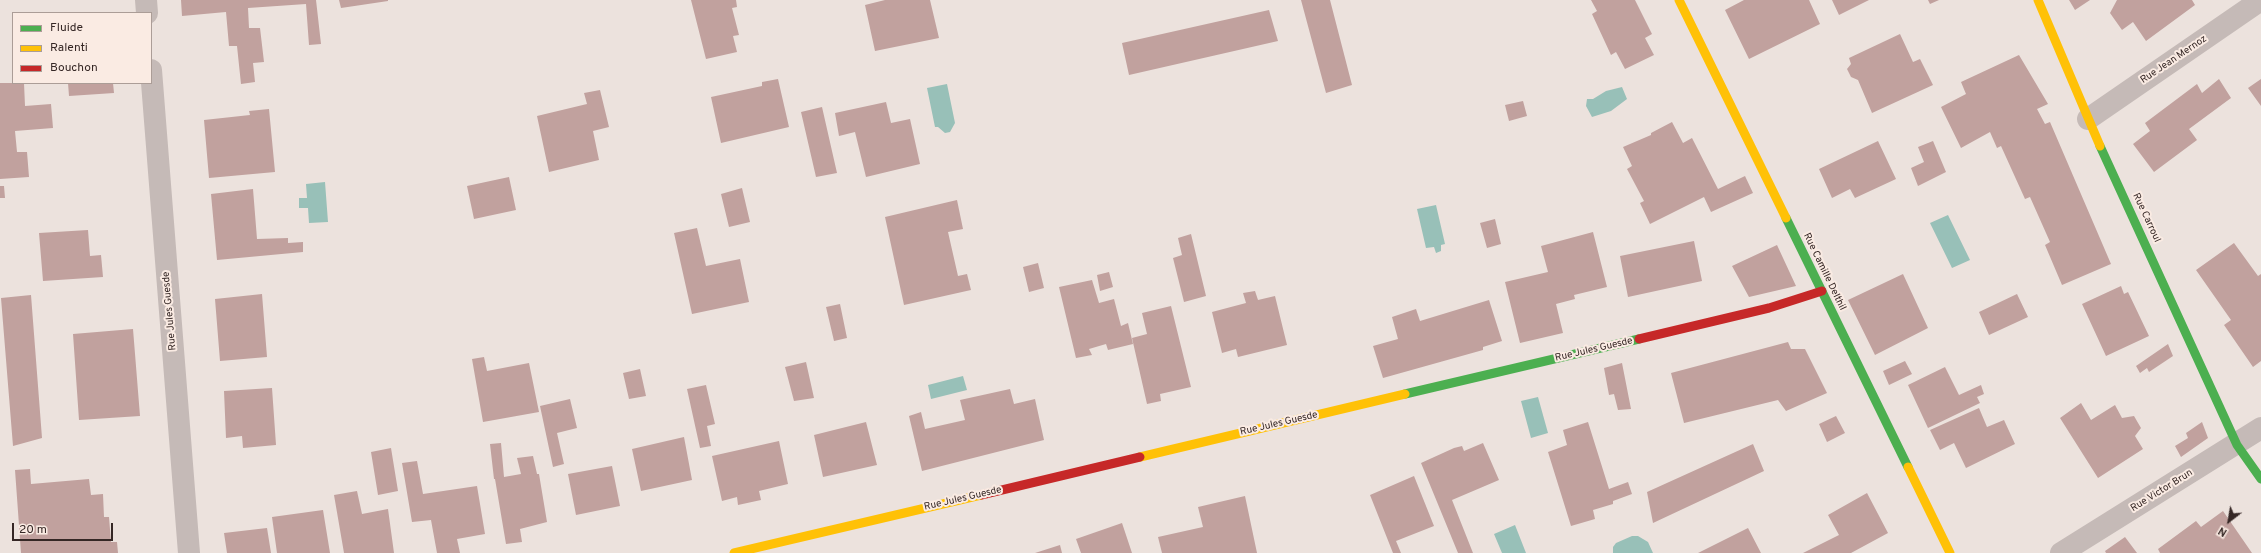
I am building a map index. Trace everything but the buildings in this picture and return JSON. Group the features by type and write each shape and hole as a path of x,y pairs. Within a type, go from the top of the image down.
{"street":[{"path":"146,0 146,12"},
{"name":"Rue Camille Delthil","path":"1679,0 1950,553"},
{"name":"Rue Carroul","path":"2038,0 2088,119 2237,445 2261,479"},
{"name":"Rue Jean Mernoz","path":"2088,119 2261,0"},
{"name":"Rue Jules Guesde","path":"152,83 189,553"},
{"name":"Rue Jules Guesde","path":"734,553 1769,308 1822,291"},
{"name":"Rue Victor Brun","path":"2061,553 2237,445 2261,428"}],"water":[{"path":"947,84 955,123 950,132 945,133 938,127 935,127 927,88"},
{"path":"1622,87 1627,99 1611,111 1592,117 1586,106 1587,99 1593,99 1606,91"},
{"path":"325,182 328,222 309,223 308,208 299,208 299,198 307,198 306,184"},
{"path":"1436,205 1445,244 1441,245 1441,251 1436,253 1434,247 1426,248 1417,209"},
{"path":"1948,215 1970,260 1952,268 1930,223"},
{"path":"963,376 967,390 931,399 928,385"},
{"path":"1538,397 1548,433 1531,438 1521,401"},
{"path":"1515,525 1526,553 1502,553 1494,534"},
{"path":"1632,536 1638,536 1648,542 1653,553 1613,553 1613,547 1616,543"}],"traffic: fast":[{"path":"2100,146 2237,445 2261,479"},
{"path":"1786,218 1908,467"},
{"path":"1405,394 1639,339"}],"traffic: slow":[{"path":"1679,0 1786,218"},
{"path":"2038,0 2100,146"},
{"path":"1140,457 1405,394"},
{"path":"1908,467 1950,553"},
{"path":"734,553 981,495"}],"traffic: jam":[{"path":"1639,339 1769,308 1822,291"},
{"path":"981,495 1140,457"}]}
